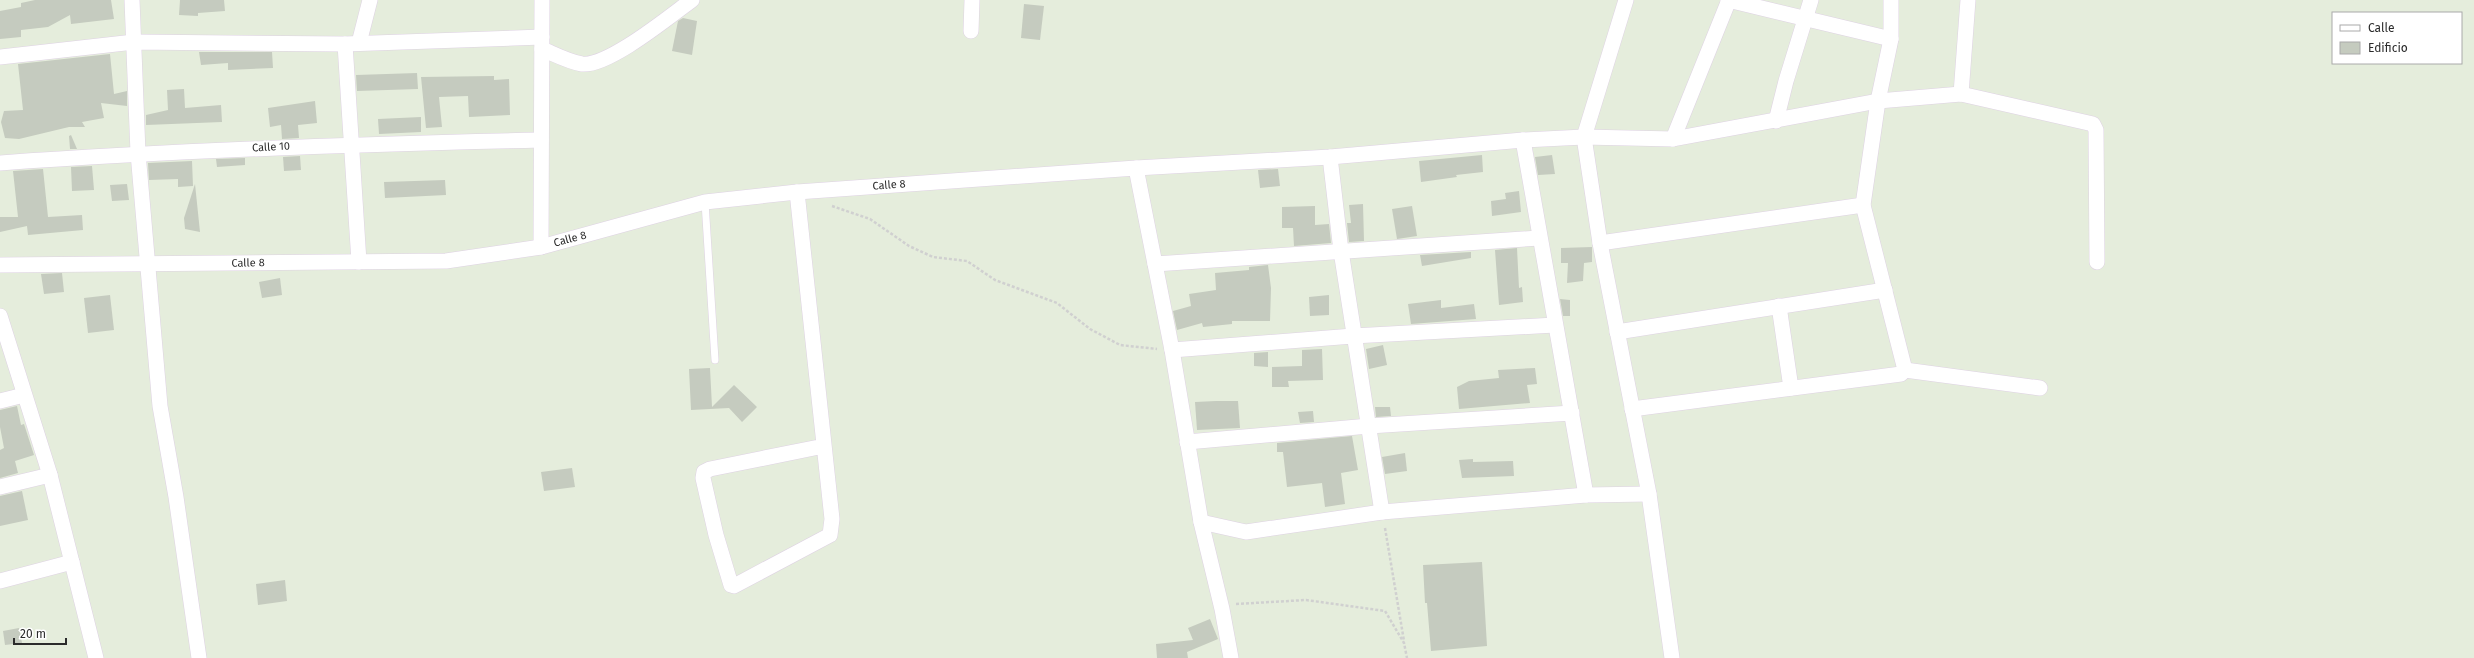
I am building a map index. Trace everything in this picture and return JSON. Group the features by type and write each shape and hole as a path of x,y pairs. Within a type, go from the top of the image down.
{"street":[{"path":"132,0 138,153 160,406 176,497 199,658"},
{"path":"359,262 351,144 352,43 370,0"},
{"path":"541,247 542,0"},
{"path":"0,57 134,42 542,43 582,64 592,64 612,56 692,0"},
{"path":"971,31 972,0"},
{"path":"1626,0 1584,137 1600,243 1648,494 1672,658"},
{"path":"1673,139 1728,0 1891,39"},
{"path":"1776,121 1804,18 1811,0"},
{"path":"1891,0 1891,39 1878,100 1863,205 1905,370"},
{"path":"1961,94 1968,0"},
{"name":"Calle 8","path":"0,265 147,265 446,261 541,247 706,202 797,192 1136,168 1330,157 1523,140 1584,137 1673,139 1776,121 1878,100 1961,94 2092,124 2096,130 2097,262"},
{"name":"Calle 10","path":"0,163 138,153 351,144 541,140"},
{"path":"1523,140 1539,238 1586,495"},
{"path":"1330,157 1340,250 1382,512"},
{"path":"1136,168 1172,350 1201,522 1222,609 1231,658"},
{"path":"797,192 832,519 830,535 734,586 731,585 716,536 703,478 704,472 710,469 824,446"},
{"path":"1600,243 1863,205"},
{"path":"1155,264 1340,250 1539,238"},
{"path":"1617,332 1885,290"},
{"path":"1779,306 1791,388"},
{"path":"0,316 50,475 96,658"},
{"path":"1172,350 1353,336 1555,325"},
{"path":"1905,370 2040,388"},
{"path":"1632,409 1901,374 1905,370"},
{"path":"0,401 24,395"},
{"path":"1187,442 1369,426 1572,413"},
{"path":"0,487 50,475"},
{"path":"1201,522 1246,532 1382,512 1586,495 1648,494"},
{"path":"0,581 72,562"}],"lane":[{"path":"706,202 714,360"}],"path":[{"path":"827,205 870,219 909,246 933,257 967,261 995,280 1057,303 1090,329 1120,345 1172,350"},
{"path":"1382,512 1407,658"},
{"path":"1222,609 1238,604 1306,600 1385,611 1404,643"}],"building":[{"path":"35,0 111,0 114,19 71,24 70,15 48,27 21,30 21,37 0,39 0,11 21,7 21,3"},
{"path":"180,0 224,0 225,11 198,13 198,16 179,15"},
{"path":"1024,4 1044,6 1040,40 1021,38"},
{"path":"683,18 697,21 692,55 672,51 678,21"},
{"path":"199,52 272,52 273,68 228,70 228,63 201,65"},
{"path":"110,54 114,94 127,91 127,106 101,103 104,118 82,122 85,127 69,127 19,139 5,138 1,122 4,111 23,110 18,64"},
{"path":"417,73 418,89 357,91 356,75"},
{"path":"494,76 494,80 509,79 510,115 469,117 468,96 439,97 442,127 426,128 421,77"},
{"path":"184,89 185,108 221,105 222,122 146,125 146,115 168,110 167,90"},
{"path":"315,101 317,123 298,125 299,138 282,139 281,125 270,127 268,108"},
{"path":"421,117 421,132 379,134 378,119"},
{"path":"71,135 77,149 70,149 69,136"},
{"path":"1482,155 1483,172 1456,175 1457,177 1421,182 1419,161"},
{"path":"1552,155 1555,174 1538,175 1535,157"},
{"path":"300,156 301,170 284,171 283,157"},
{"path":"245,158 245,165 217,167 216,159"},
{"path":"192,161 193,186 178,187 178,179 149,180 148,163"},
{"path":"92,166 94,190 72,191 71,167"},
{"path":"43,169 48,217 82,215 83,230 28,235 27,226 0,232 0,217 18,217 13,171"},
{"path":"1278,169 1280,186 1260,188 1258,170"},
{"path":"445,180 446,195 385,198 384,182"},
{"path":"127,184 129,200 112,201 110,185"},
{"path":"195,184 200,232 185,229 184,218"},
{"path":"1519,191 1521,212 1492,216 1491,201 1506,199 1505,193"},
{"path":"1363,204 1364,241 1349,242 1347,223 1351,223 1349,205"},
{"path":"1315,206 1315,225 1329,224 1331,243 1294,246 1293,228 1282,228 1282,207"},
{"path":"1412,206 1417,236 1397,239 1392,209"},
{"path":"1592,247 1592,262 1584,263 1583,281 1567,283 1568,263 1561,263 1561,248"},
{"path":"1517,248 1519,288 1522,287 1523,302 1499,305 1495,250"},
{"path":"1471,252 1471,258 1422,266 1420,255"},
{"path":"1268,265 1271,288 1270,321 1232,321 1232,324 1203,327 1202,323 1177,330 1173,311 1191,306 1189,294 1216,290 1215,273 1249,270 1249,267"},
{"path":"62,273 64,292 44,294 41,274"},
{"path":"280,278 282,295 262,298 259,282"},
{"path":"110,295 114,330 88,333 84,298"},
{"path":"1329,295 1329,315 1310,316 1309,297"},
{"path":"1560,299 1570,300 1570,316 1563,316"},
{"path":"1441,300 1441,308 1474,304 1476,319 1411,324 1408,304"},
{"path":"1383,345 1387,365 1369,369 1366,349"},
{"path":"1322,349 1323,380 1288,381 1289,387 1272,387 1272,367 1302,366 1302,350"},
{"path":"1268,352 1268,367 1254,366 1254,353"},
{"path":"710,368 712,407 734,385 757,407 742,422 729,408 691,410 689,369"},
{"path":"1535,368 1537,384 1527,385 1530,403 1459,409 1457,387 1469,381 1499,378 1498,370"},
{"path":"1238,401 1240,428 1197,430 1195,402"},
{"path":"17,406 21,425 24,424 34,455 15,461 18,473 0,478 0,450 4,448 0,427 0,410"},
{"path":"1375,407 1390,407 1391,416 1376,417"},
{"path":"1313,411 1314,422 1300,423 1298,412"},
{"path":"1352,436 1358,470 1341,473 1345,504 1325,507 1322,483 1287,487 1283,452 1277,452 1277,443"},
{"path":"1405,453 1407,471 1385,474 1382,457"},
{"path":"1473,459 1473,462 1513,461 1514,476 1462,478 1459,460"},
{"path":"572,468 575,487 544,491 541,472"},
{"path":"22,491 28,520 0,526 0,496"},
{"path":"1482,562 1487,646 1431,651 1427,603 1425,603 1423,565"},
{"path":"285,580 287,601 258,605 256,584"},
{"path":"1210,619 1218,639 1187,652 1188,658 1157,658 1156,644 1193,640 1188,628"},
{"path":"19,628 22,643 5,645 3,631"}]}
